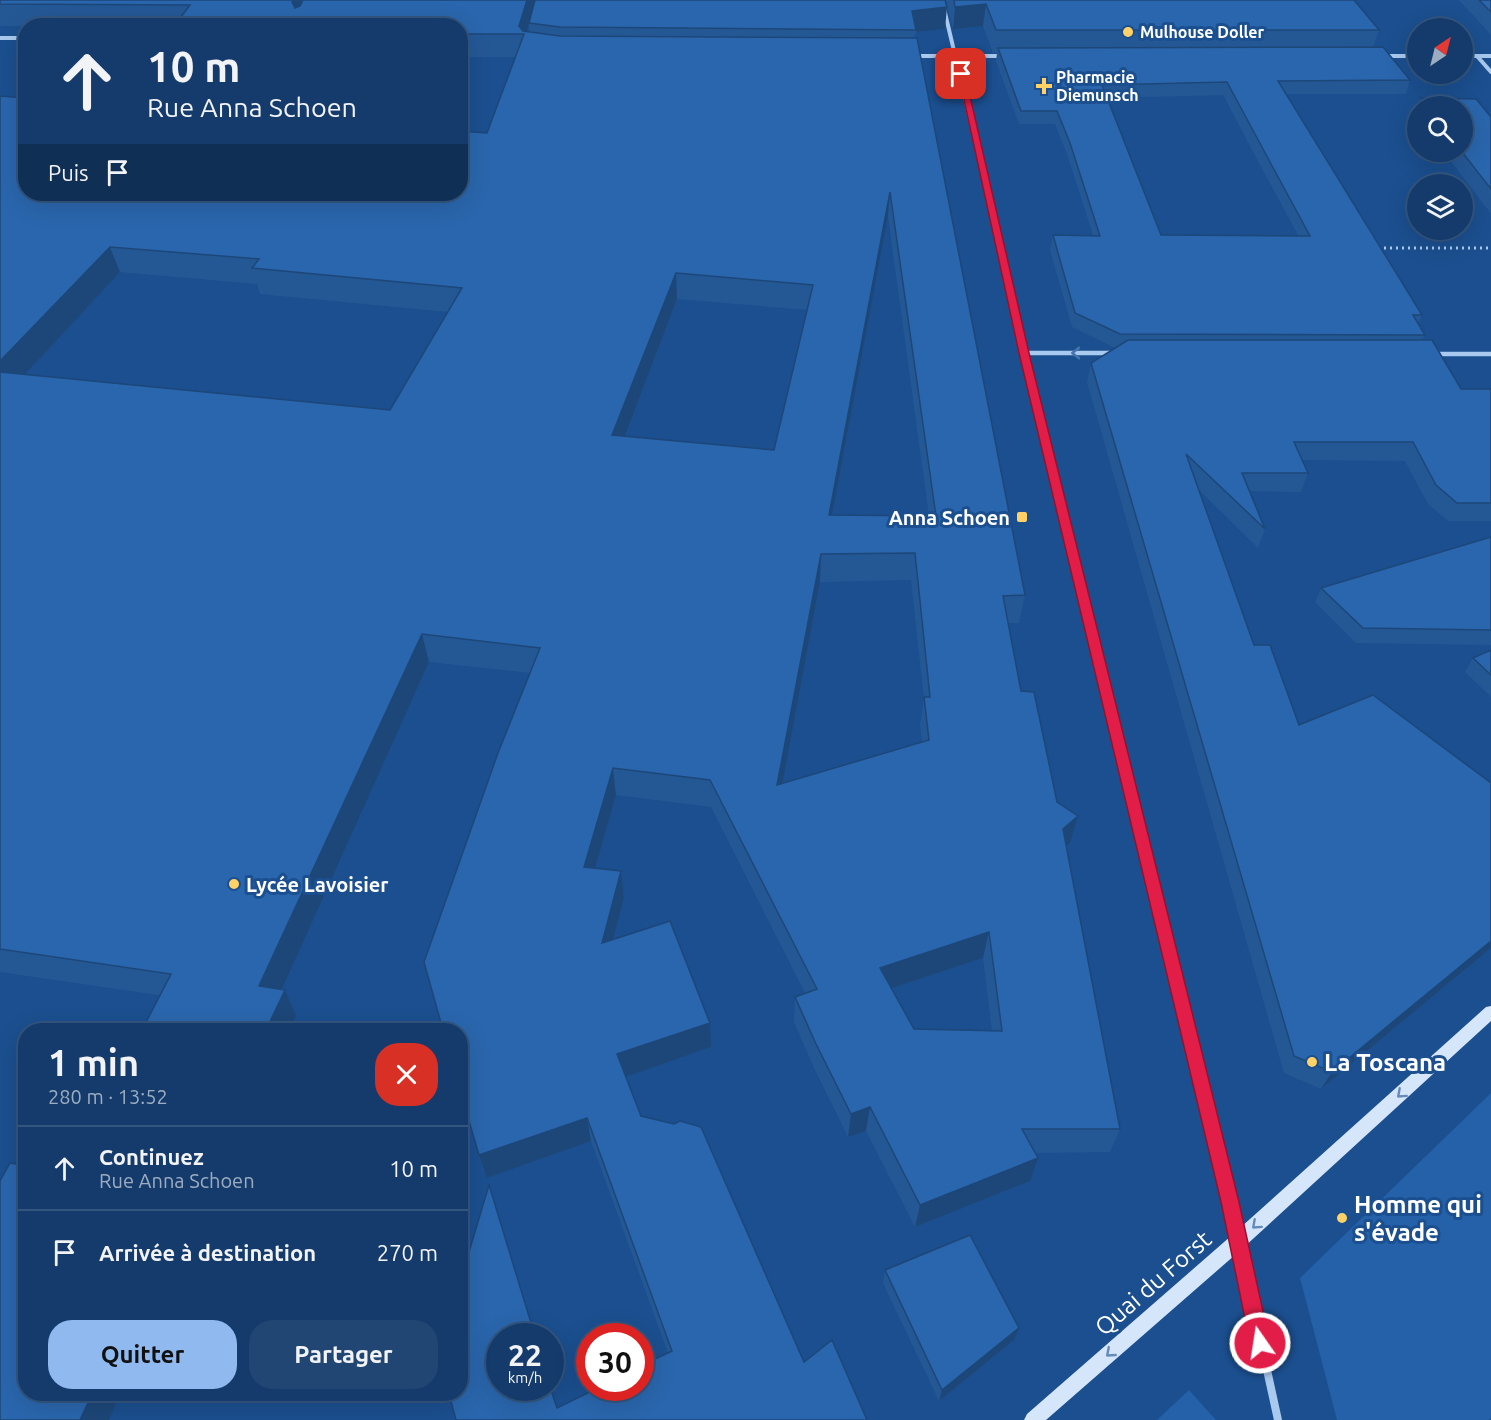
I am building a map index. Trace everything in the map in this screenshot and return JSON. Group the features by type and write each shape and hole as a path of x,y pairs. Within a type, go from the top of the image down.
{"street":[{"path":"942,0 1024,353 1230,1202 1278,1420"},
{"path":"0,38 18,38"},
{"path":"909,56 1004,56"},
{"path":"1371,56 1407,56"},
{"path":"1473,56 1491,56"},
{"path":"1477,56 1491,72"},
{"path":"1024,353 1122,353"},
{"path":"1431,354 1491,354"},
{"name":"Quai du Forst","path":"1032,1420 1238,1242 1491,1012"}],"path":[{"path":"1376,248 1491,248"}],"shaded area":[{"path":"1491,1093 1491,1418 1489,1420 1337,1420 1300,1278"},
{"path":"1189,1390 1216,1420 1157,1420"}],"building":[{"path":"0,0 294,0 292,2 295,8 300,6 303,0 527,0 519,26 523,31 560,36 917,38 1025,595 1003,596 1021,691 1034,692 1057,802 1078,816 1063,829 1120,1129 1022,1129 1038,1158 920,1205 870,1107 851,1114 816,1044 795,997 817,989 710,780 613,768 584,867 621,871 602,943 670,921 710,1023 617,1054 641,1116 674,1124 680,1121 701,1127 804,1362 832,1340 867,1420 456,1420 451,1401 468,1401 468,1255 489,1185 531,1323 486,1323 486,1401 555,1401 557,1408 576,1399 576,1401 654,1401 654,1359 672,1351 587,1118 479,1155 468,1117 468,1023 441,1023 424,962 498,753 540,648 422,634 259,986 285,990 269,1023 146,1023 171,974 0,949 0,372 390,410 462,288 252,268 259,259 110,247 0,361 0,96 18,97 18,201 468,201 468,132 487,133 524,34 468,34 468,18 180,18 190,5 0,4","holes":["890,192 936,516 829,515","676,273 813,285 774,450 612,435","915,553 930,697 924,697 929,740 777,785 821,554","989,932 1002,1031 914,1029 880,968"]},
{"path":"535,0 945,0 947,7 912,11 916,30 560,27 529,23"},
{"path":"954,0 1354,0 1379,30 996,30 986,4 955,7"},
{"path":"1479,0 1491,0 1491,12"},
{"path":"1383,47 1407,76 1407,80 1278,81 1422,315 1413,315 1425,335 1120,334 1075,313 1053,235 1100,236 1070,143 1057,111 1021,111 998,48","holes":["1227,82 1310,236 1161,235 1102,85"]},
{"path":"1473,99 1476,99 1491,117 1491,189 1470,162 1473,162"},
{"path":"1128,340 1432,340 1461,389 1491,389 1491,503 1457,503 1436,485 1413,442 1294,442 1308,473 1242,473 1265,529 1186,454 1254,645 1270,645 1299,725 1373,695 1491,783 1491,941 1332,1072 1294,1056 1091,363"},
{"path":"1491,537 1491,630 1363,628 1321,588"},
{"path":"1491,650 1491,675 1473,658"},
{"path":"10,1163 18,1164 18,1401 89,1401 80,1420 0,1420 0,1181"},
{"path":"970,1235 1019,1328 942,1390 885,1270"}],"place":[{"name":"Mulhouse Doller","path":"1128,32"},
{"name":"Pharmacie Diemunsch","path":"1044,86"},
{"name":"Anna Schoen","path":"1022,517"},
{"name":"Lycée Lavoisier","path":"234,884"},
{"name":"La Toscana","path":"1312,1062"},
{"name":"Homme qui s'évade","path":"1342,1218"}],"route":[{"path":"961,74 1024,353 1230,1202 1260,1343"}]}
